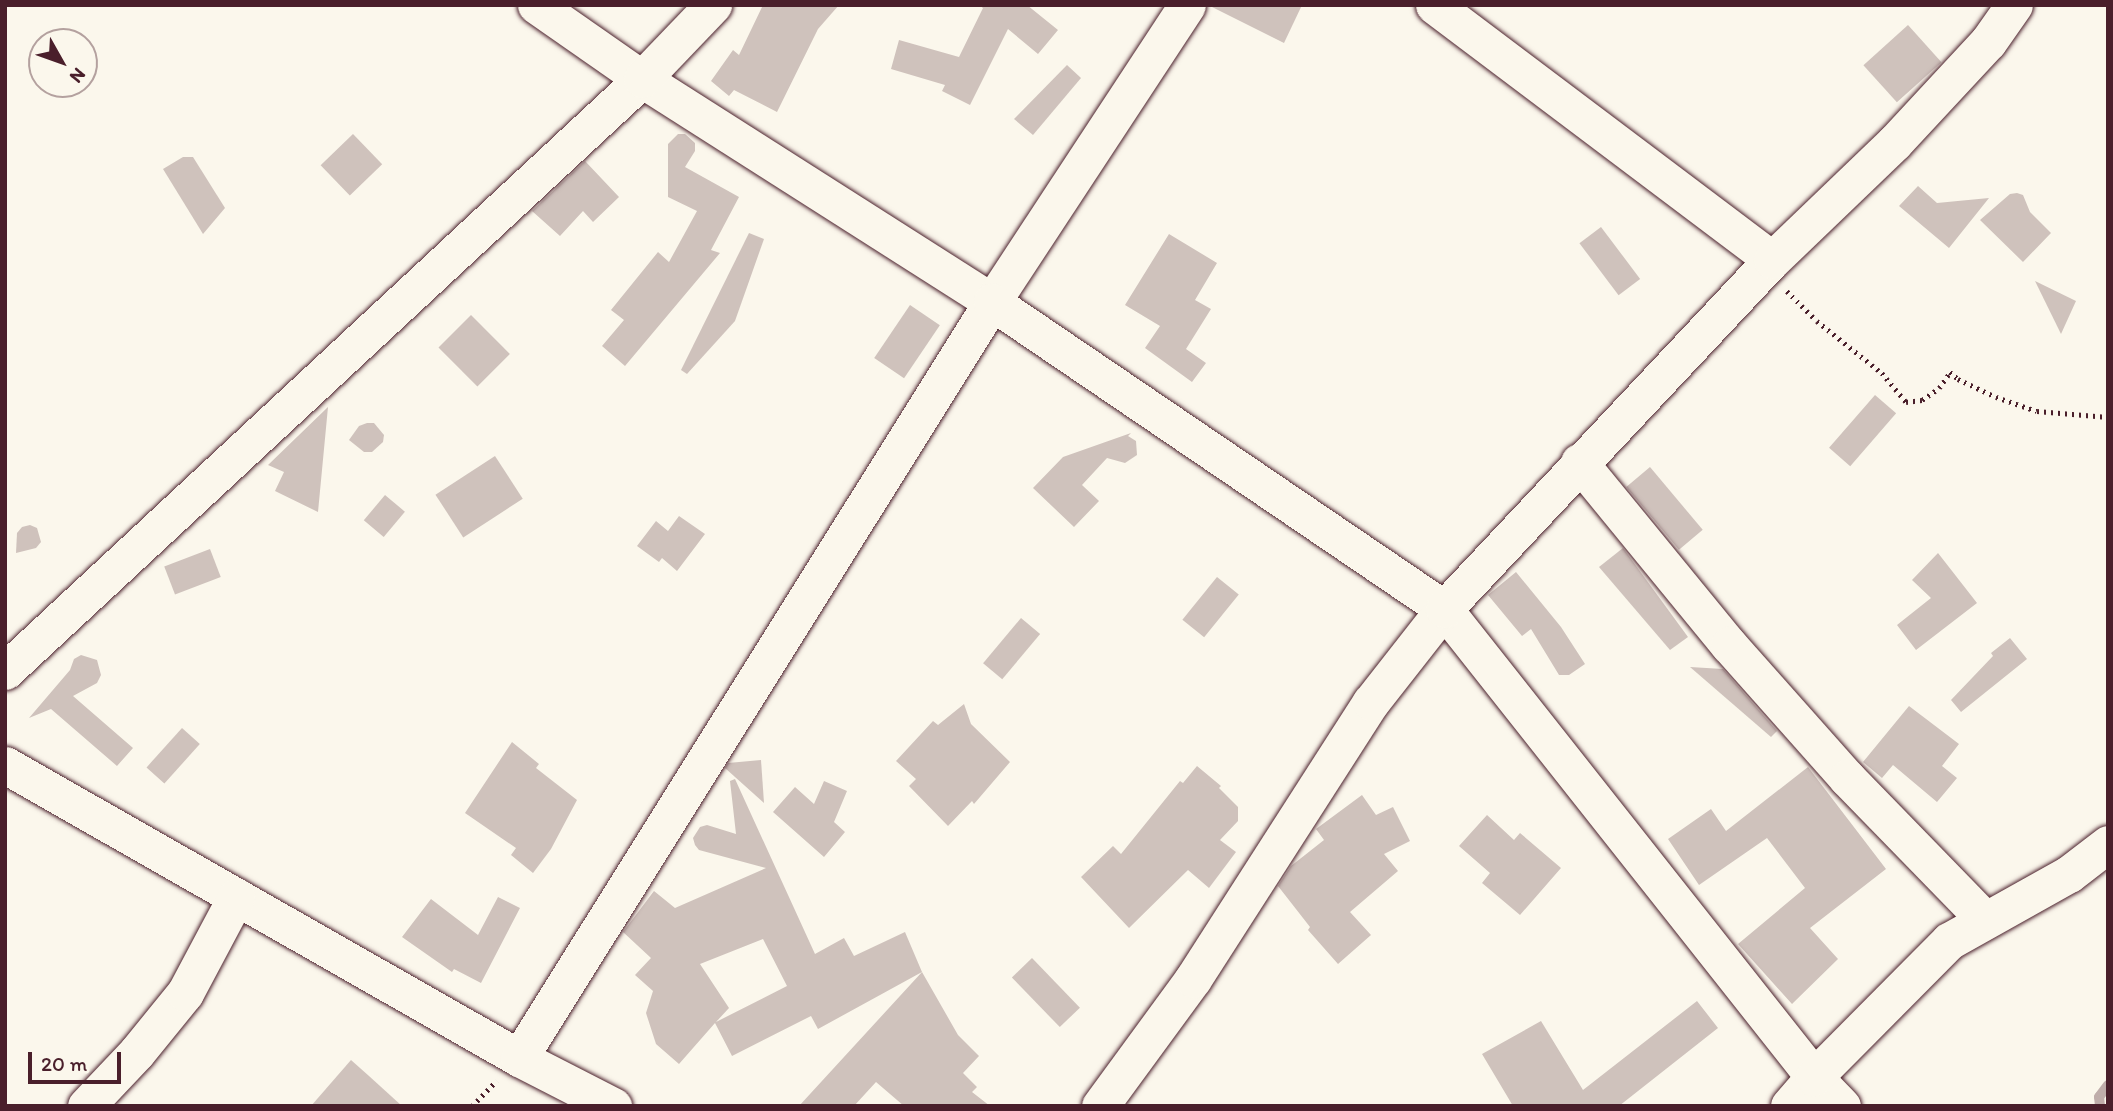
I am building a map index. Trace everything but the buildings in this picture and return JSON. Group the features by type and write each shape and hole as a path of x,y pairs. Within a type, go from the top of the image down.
{"street":[{"path":"536,5 642,79 992,302 1444,609 1814,1077 1842,1106"},
{"path":"5,671 642,79 713,5"},
{"path":"519,1058 992,302 1187,5"},
{"path":"1434,5 1772,260"},
{"path":"1100,1106 1194,979 1371,702 1444,609 1579,462 1772,260 1894,143 1988,42 2014,5"},
{"path":"1579,462 1729,645 1829,758 1985,920"},
{"path":"5,765 519,1058 612,1106"},
{"path":"1789,1106 1814,1077 1949,941 2069,874 2108,844"},
{"path":"86,1106 137,1052 184,993 236,897"}],"path":[{"path":"1772,260 1769,269 1773,280 1817,321 1881,373 1906,402 1922,400 1939,388 1950,372 1958,379 1996,397 2036,411 2108,417"}],"waterway":[{"path":"2100,1106 2099,1097 2108,1085"}]}
